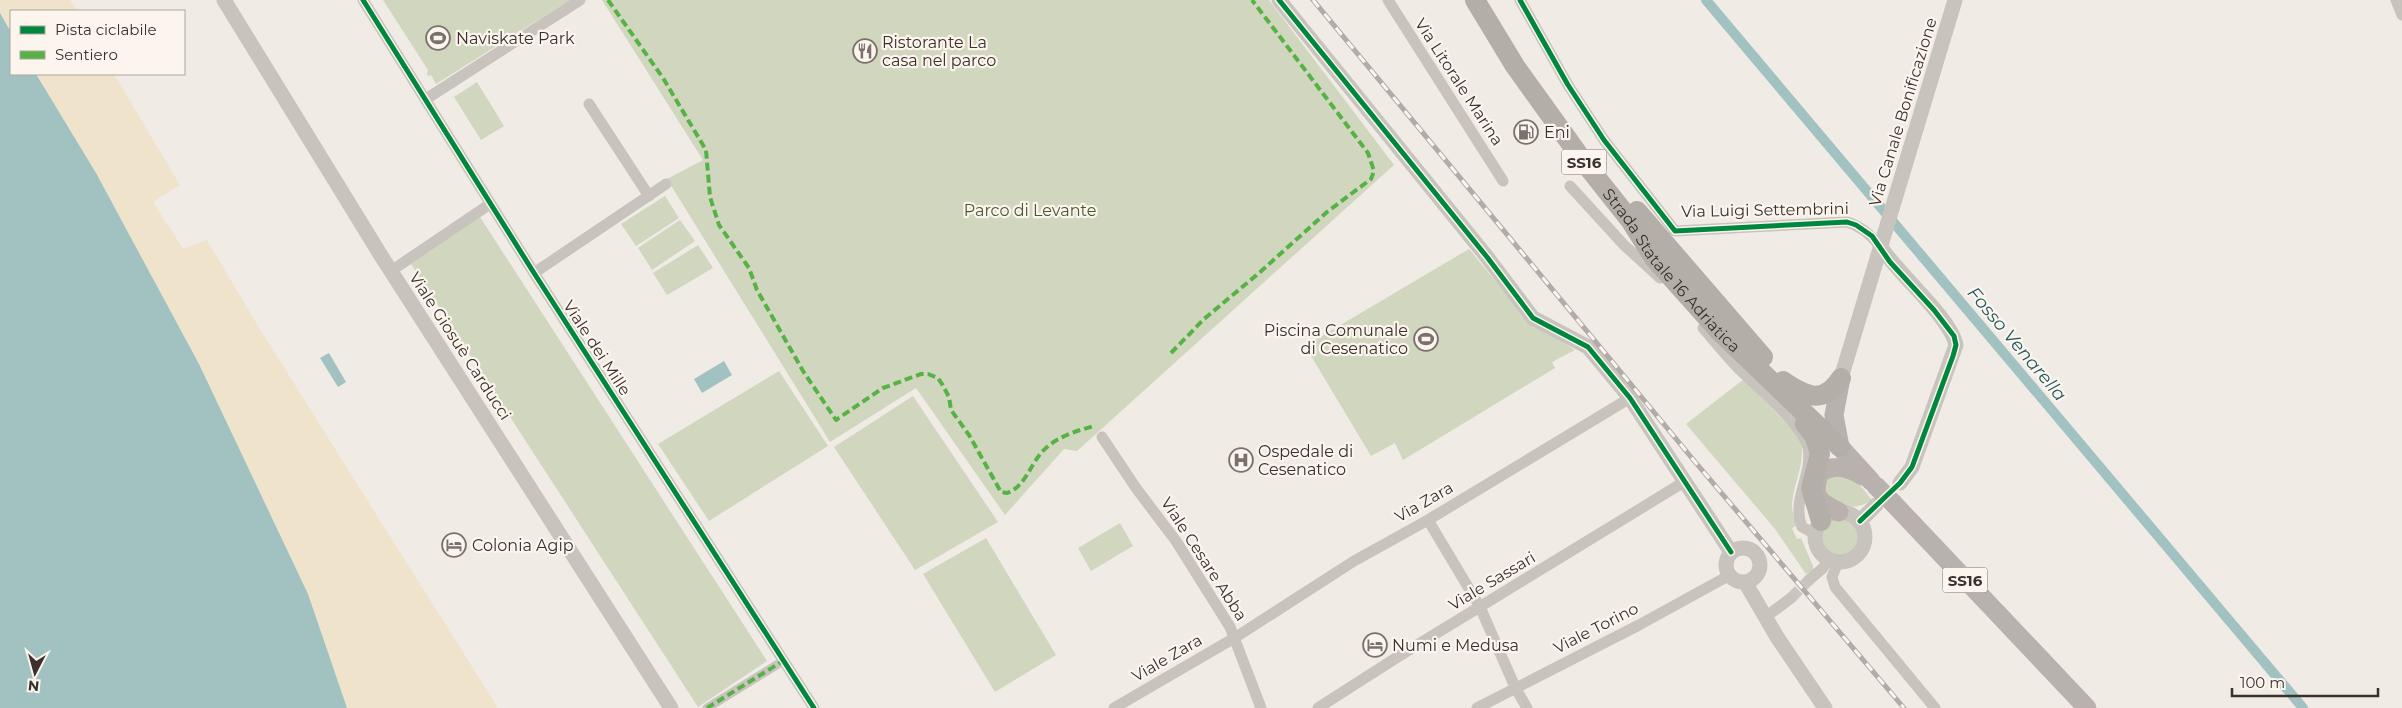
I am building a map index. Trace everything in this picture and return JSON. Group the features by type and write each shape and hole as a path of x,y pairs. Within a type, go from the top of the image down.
{"highway":[{"name":"Strada Statale 16 Adriatica","path":"1476,0 1515,66 1584,162 1630,220 1654,258 1720,332 1776,380"},
{"name":"Strada Statale 16 Adriatica","path":"1490,0 1526,59 1592,154 1637,212 1776,380 1840,447"},
{"path":"1776,380 1811,396 1833,391 1841,378"},
{"path":"1776,380 1815,437 1818,446 1818,463 1811,488 1818,528"}],"main road":[{"path":"1840,447 1834,415 1841,378"},
{"name":"Strada Statale 16 Adriatica","path":"1840,447 1874,483 1884,504 2087,708"},
{"path":"1839,512 1819,501 1816,491 1819,474 1832,467 1841,467 1855,471 1874,483"}],"street":[{"name":"Viale Giosuè Carducci","path":"224,0 391,271 671,708"},
{"name":"Viale dei Mille","path":"363,0 490,204 814,708"},
{"path":"426,99 580,0"},
{"path":"1279,0 1487,257 1533,318 1588,347 1630,398 1731,552"},
{"name":"Via Litorale Marina","path":"1388,0 1503,181"},
{"name":"Via Luigi Settembrini","path":"1520,0 1568,85 1604,140 1675,231 1847,222 1856,225 1880,244 1890,262 1934,310 1954,336 1956,345 1912,467 1900,483"},
{"name":"Via Canale Bonificazione","path":"1841,378 1955,0"},
{"path":"2396,0 2402,16"},
{"path":"589,104 649,196"},
{"path":"534,273 666,184"},
{"path":"1570,186 1624,245 1655,272 1735,364 1801,432 1809,451 1799,503 1799,514 1802,527 1818,528"},
{"path":"391,271 490,204"},
{"name":"Via Zara","path":"1236,637 1354,561 1428,520 1630,398"},
{"name":"Viale Cesare Abba","path":"1102,437 1136,488 1176,541 1236,637 1261,708"},
{"name":"Viale Sassari","path":"1318,708 1684,482"},
{"path":"1860,522 1884,504"},
{"path":"1809,580 1833,561 1852,560 1862,549 1865,535 1860,522 1850,514 1839,512 1826,517 1818,528 1818,548 1833,561"},
{"path":"1428,520 1480,607 1515,687 1527,708"},
{"path":"1740,548 1754,552 1760,566 1749,580 1734,579 1730,575 1726,566 1731,552 1740,548"},
{"path":"1833,561 1832,577 1835,587 1935,708"},
{"name":"Viale Torino","path":"1477,708 1639,625 1730,575"},
{"path":"1749,580 1771,613 1794,660"},
{"path":"1749,580 1777,637 1825,708"},
{"path":"1771,613 1791,598"},
{"name":"Viale Zara","path":"1114,708 1236,637"},
{"path":"707,708 783,661"}],"green space":[{"path":"383,0 570,0 436,84 431,75 428,76 428,70"},
{"name":"Parco di Levante","path":"602,0 1269,0 1394,165 1077,451 1064,449 1005,515 916,388 830,442 667,179 703,160"},
{"path":"477,82 504,126 481,140 454,97"},
{"path":"665,196 679,218 636,246 621,224"},
{"path":"480,217 767,661 698,707 411,264"},
{"path":"680,220 695,241 652,270 638,248"},
{"path":"698,245 713,268 667,295 653,273"},
{"path":"1469,249 1525,317 1575,350 1552,362 1555,368 1403,460 1395,443 1371,456 1305,346"},
{"path":"779,371 828,446 709,521 658,444"},
{"path":"1744,379 1800,438 1802,447 1801,464 1792,506 1796,526 1792,528 1797,539 1801,538 1813,566 1813,571 1806,574 1775,529 1686,424"},
{"path":"913,396 998,522 915,570 834,447"},
{"path":"1829,473 1854,478 1872,500 1857,506 1831,505 1820,482"},
{"path":"1835,517 1843,517 1854,523 1860,538 1854,553 1843,559 1835,559 1824,553 1818,542 1818,534 1824,523"},
{"path":"1120,523 1133,546 1091,571 1078,548"},
{"path":"986,538 1056,655 995,692 923,574"}],"sand":[{"path":"0,0 70,0 77,10 10,10 10,30 0,13"},
{"path":"37,75 115,75 180,185 153,202 183,249 207,240 261,331 498,708 347,708 308,594 199,364 96,173"}],"water":[{"path":"0,13 10,30 10,75 37,75 96,173 199,364 308,594 347,708 0,708"},
{"path":"329,353 346,382 338,387 320,358"},
{"path":"724,361 732,375 702,393 694,379"}],"waterway":[{"name":"Fosso Venarella","path":"1706,0 2303,708"}],"tunnel":[{"path":"1791,598 1809,580"}],"railway":[{"path":"1313,0 1696,463 1904,708"}],"marked path":[{"path":"608,0 663,78 706,150 710,197 719,225 749,268 757,290 803,371 836,420 883,388 921,374 928,374 938,378 949,397 951,410 969,435 1001,492 1007,493 1023,481 1038,457 1053,442 1066,435 1094,426"},
{"path":"1171,353 1204,319 1327,212 1371,179 1374,171 1368,153 1252,0"},
{"path":"707,708 783,661"}],"cycle path":[{"path":"363,0 534,273 814,708"},
{"path":"1279,0 1487,257 1533,318 1588,347 1630,398 1731,552"},
{"path":"1520,0 1568,85 1604,140 1675,231 1847,222 1856,225 1872,236 1890,262 1934,310 1954,336 1956,345 1953,356 1912,467 1900,483 1860,521"}],"place":[{"name":"Naviskate Park","path":"438,38"},
{"name":"Ristorante La casa nel parco","path":"865,51"},
{"name":"Eni","path":"1526,132"},
{"name":"Piscina Comunale di Cesenatico","path":"1426,339"},
{"name":"Ospedale di Cesenatico","path":"1241,460"},
{"name":"Colonia Agip","path":"454,545"},
{"name":"Numi e Medusa","path":"1375,645"}]}
